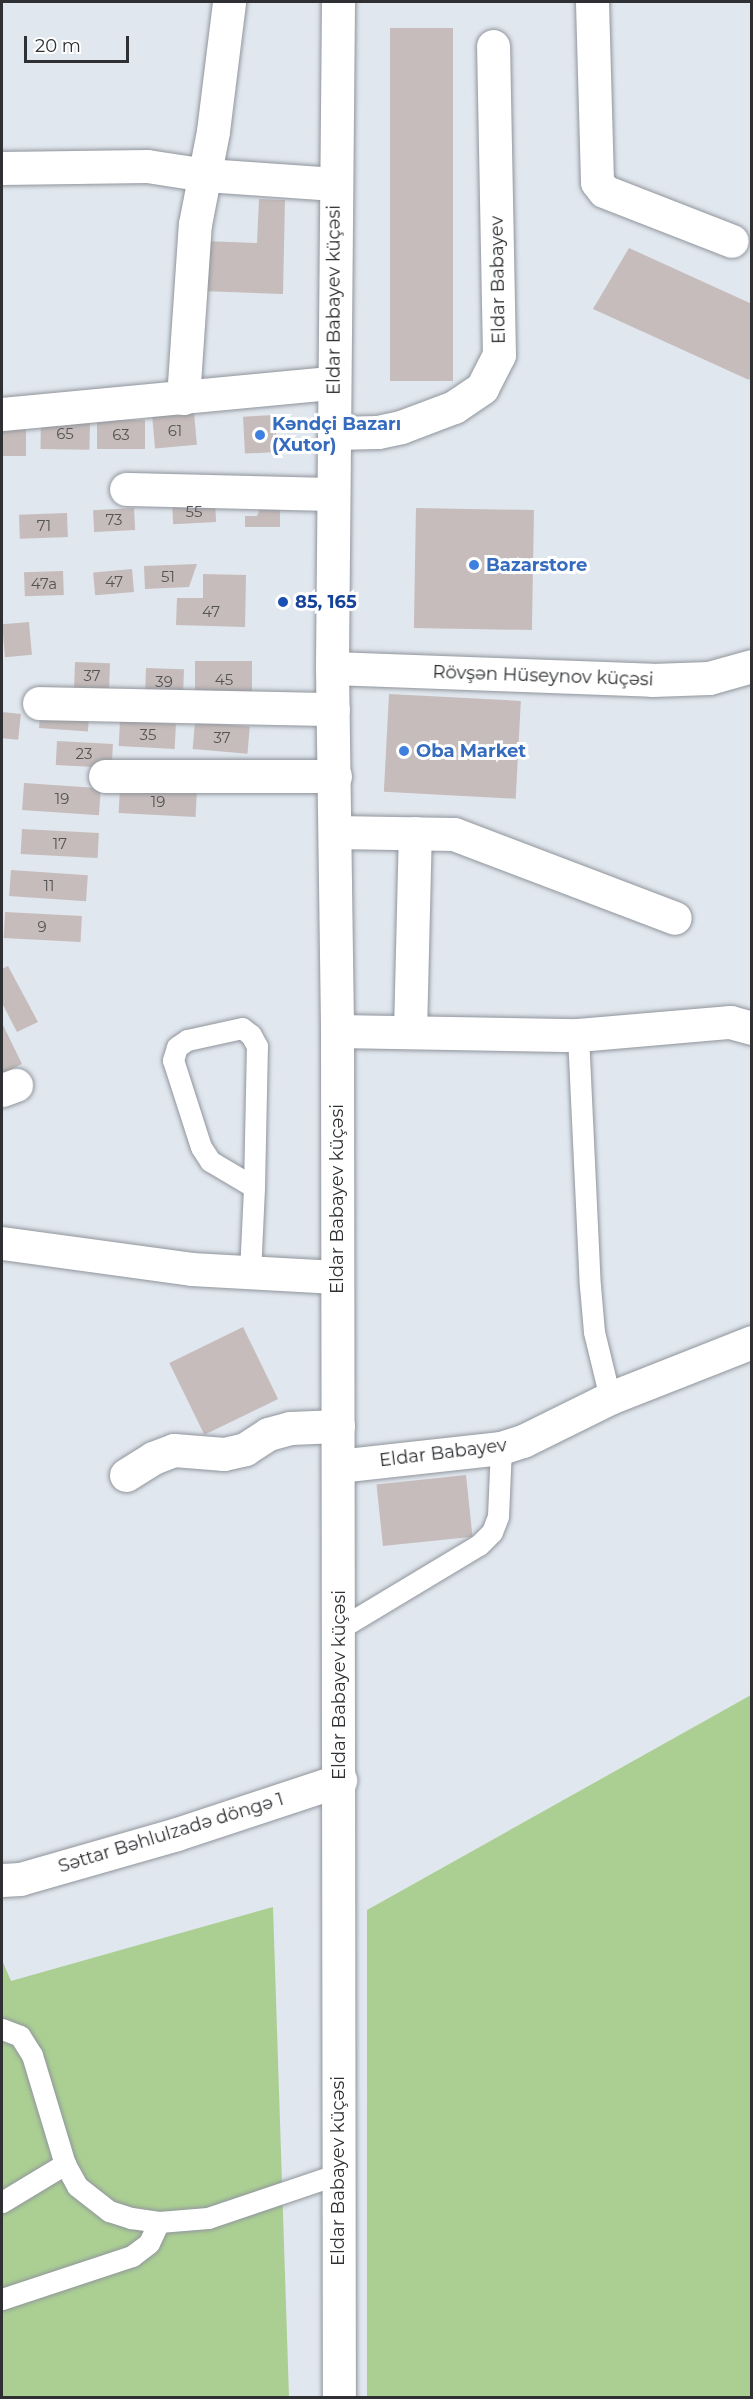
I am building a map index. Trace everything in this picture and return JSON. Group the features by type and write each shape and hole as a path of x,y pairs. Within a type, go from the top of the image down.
{"street":[{"path":"183,398 195,224 206,175 229,2"},
{"name":"Eldar Babayev küçəsi","path":"338,2 332,668 337,1031 336,1277 340,1780 339,2397"},
{"path":"592,2 597,182 604,192 732,241"},
{"name":"Eldar Babayev","path":"334,433 378,432 401,427 454,407 482,388 499,355 493,46"},
{"path":"2,168 147,166 206,175 335,184"},
{"path":"2,414 333,383"},
{"path":"126,489 333,494"},
{"name":"Rövşən Hüseynov küçəsi","path":"332,668 652,680 709,678 752,666"},
{"path":"39,703 333,709"},
{"path":"105,776 335,776"},
{"path":"335,832 454,834 675,918"},
{"path":"410,1032 415,833"},
{"path":"337,1031 578,1035 730,1022 752,1028"},
{"path":"2,1243 137,1264 336,1277"},
{"name":"Eldar Babayev","path":"338,1466 501,1448 523,1441 610,1398 752,1342"},
{"path":"126,1475 153,1458 174,1450 224,1454 245,1449 268,1434 290,1428 338,1426"},
{"name":"Səttar Bəhlulzadə döngə 1","path":"2,1880 20,1879 177,1834 340,1780"}],"lane":[{"path":"250,1273 254,1187 257,1046 251,1035 242,1028 187,1040 177,1047 173,1060 201,1147 210,1161 254,1187"},
{"path":"578,1035 594,1332 610,1398"},
{"path":"339,1629 479,1545 492,1532 498,1516 501,1448"},
{"path":"2,2029 20,2036 32,2055 65,2164 77,2186 109,2211 130,2218 159,2222 208,2218 338,2174"},
{"path":"2,2202 65,2164"},
{"path":"2,2299 132,2256 149,2243 159,2222"}],"green space":[{"path":"751,1695 751,2397 367,2397 367,1910"},
{"path":"273,1907 289,2397 2,2397 2,1960 11,1981"}],"building":[{"path":"390,28 453,28 453,381 390,381"},
{"path":"259,199 285,200 283,294 202,291 204,241 257,243"},
{"path":"629,248 752,304 752,374 749,380 593,309"},
{"path":"194,412 197,445 155,449 152,416"},
{"name":"Kəndçi Bazarı (Xutor)","path":"275,415 277,452 245,454 243,417"},
{"path":"41,419 90,420 89,450 40,449"},
{"path":"97,420 145,420 145,449 97,449"},
{"path":"2,427 26,427 26,456 2,456"},
{"path":"215,501 216,522 173,524 172,503"},
{"path":"261,506 280,506 280,527 245,527 245,516 257,516"},
{"path":"134,508 135,530 94,532 93,510"},
{"name":"Bazarstore","path":"416,508 534,510 532,630 414,628"},
{"path":"67,513 68,537 20,539 19,515"},
{"path":"197,564 189,587 145,589 144,566"},
{"path":"132,569 134,592 95,595 93,572"},
{"path":"63,571 64,595 25,596 24,572"},
{"path":"203,574 246,575 245,627 176,625 177,598 203,598"},
{"path":"29,622 32,655 5,657 2,624"},
{"path":"195,661 252,661 252,699 195,699"},
{"path":"75,662 110,663 109,689 74,688"},
{"path":"146,668 184,669 183,695 145,694"},
{"path":"389,694 521,701 516,799 384,792"},
{"path":"2,712 21,714 18,740 2,738"},
{"path":"40,714 89,717 88,731 39,728"},
{"path":"120,721 176,724 175,749 119,746"},
{"path":"195,722 250,727 247,754 193,749"},
{"path":"57,741 113,744 112,768 56,765"},
{"path":"24,783 101,788 99,815 22,810"},
{"path":"120,787 197,791 196,817 119,813"},
{"path":"22,829 99,833 98,858 21,854"},
{"path":"11,870 88,875 86,901 9,896"},
{"path":"5,912 82,916 81,942 4,938"},
{"path":"8,966 38,1022 17,1032 2,1003 2,969"},
{"path":"2,1023 22,1064 2,1074"},
{"path":"243,1327 278,1399 204,1435 169,1363"},
{"path":"466,1475 472,1537 383,1546 376,1484"}],"place":[{"name":"Kəndçi Bazarı (Xutor)","path":"260,435"},
{"name":"Bazarstore","path":"474,565"},
{"name":"85, 165","path":"283,602"},
{"name":"Oba Market","path":"404,751"}]}
